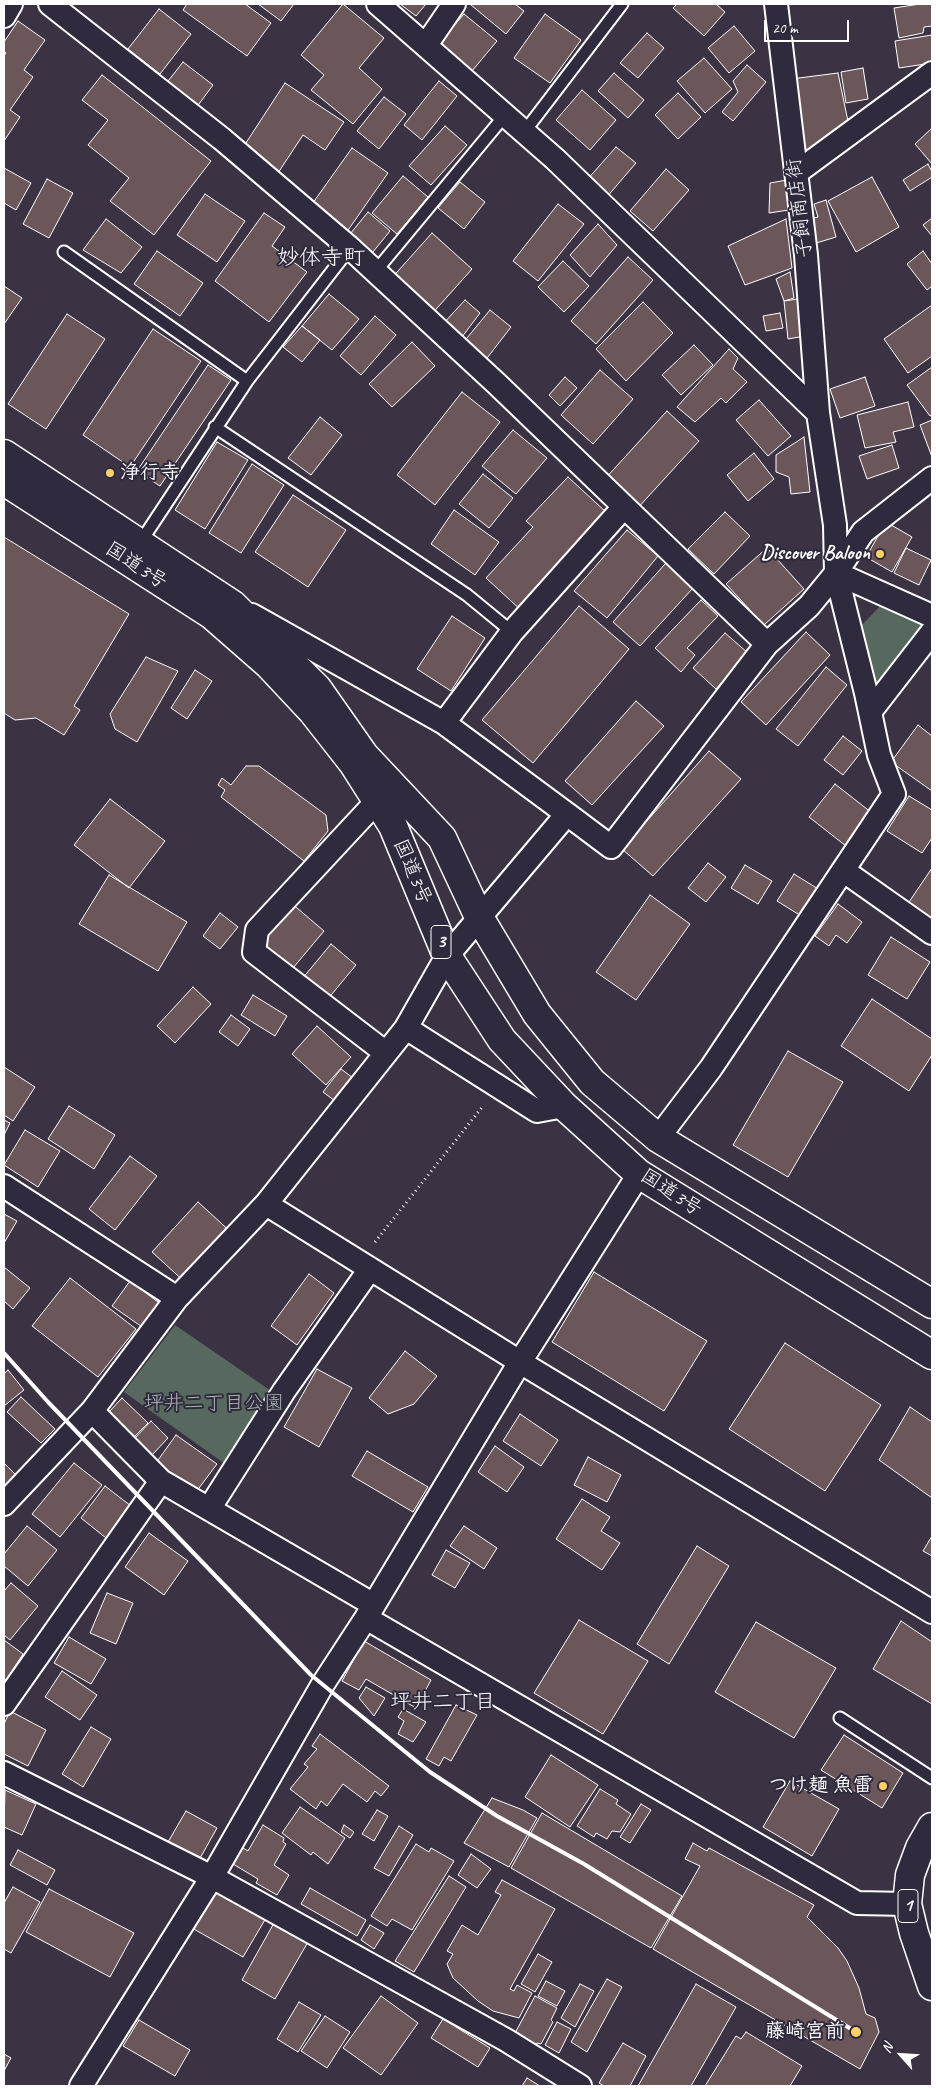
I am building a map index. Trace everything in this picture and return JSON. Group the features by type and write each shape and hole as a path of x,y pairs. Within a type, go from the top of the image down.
{"main road":[{"name":"国道3号","path":"4,454 233,605 317,688 364,755 442,838 479,917 536,1014 592,1082 658,1138 932,1304"},
{"name":"国道3号","path":"6,489 212,615 268,664 313,712 353,763 392,826 447,956 502,1040 564,1106 639,1174 932,1355"},
{"name":"1","path":"932,1827 920,1848 910,1875 907,1904 914,1933 932,1986"}],"street":[{"path":"4,16 12,4"},
{"path":"50,4 222,139 350,248 497,384 623,508 767,644"},
{"path":"378,4 525,131 818,414"},
{"path":"426,45 454,4"},
{"name":"子飼商店街","path":"658,1138 711,1068 844,872 894,794 879,755 836,573 835,526 818,414 806,255 776,4"},
{"path":"796,173 932,73"},
{"path":"233,605 444,723 611,847 767,644 809,606 836,573 863,532 932,478"},
{"path":"444,723 512,632 623,508"},
{"path":"836,573 932,616"},
{"path":"870,712 932,632"},
{"path":"376,801 257,930 254,952 386,1053"},
{"path":"4,1504 92,1411 177,1298 266,1204 406,1028 447,956 566,814"},
{"path":"844,872 932,934"},
{"path":"406,1028 537,1111 564,1106"},
{"path":"80,2086 212,1877 323,1684 370,1612 520,1362 639,1174"},
{"path":"4,1186 177,1298"},
{"path":"266,1204 520,1362 932,1612"},
{"path":"209,1510 364,1266"},
{"path":"92,1411 161,1481 370,1612 856,1903 907,1904"},
{"path":"4,1704 161,1481"},
{"path":"4,1773 212,1877 506,2040 580,2086"}],"lane":[{"path":"525,131 622,4"},
{"path":"375,272 506,114"},
{"path":"140,543 247,381 350,248"},
{"path":"64,252 247,381"},
{"path":"215,427 467,595 512,632"},
{"path":"840,1718 932,1778"}],"path":[{"path":"364,1266 499,1087"}],"green space":[{"path":"886,600 931,620 877,691 857,630"},
{"name":"坪井二丁目公園","path":"175,1325 274,1393 228,1466 124,1392"}],"building":[{"path":"187,4 245,4 271,23 247,56 183,10"},
{"path":"258,4 294,4 281,21"},
{"path":"343,4 384,38 359,68 382,89 353,124 311,90 324,75 301,55"},
{"path":"400,4 426,4 416,16"},
{"path":"472,4 515,4 524,11 506,34"},
{"path":"677,4 716,4 725,12 704,36 673,8"},
{"path":"932,4 932,26 924,27 923,33 899,38 894,8"},
{"path":"159,9 191,34 160,74 128,49"},
{"path":"464,14 497,41 472,71 439,43"},
{"path":"545,14 581,40 550,83 514,58"},
{"path":"18,21 45,40 24,70 33,77 10,110 20,117 4,141 4,56 6,53 4,51 4,42"},
{"path":"734,26 755,51 729,73 708,48"},
{"path":"647,33 664,48 638,78 620,63"},
{"path":"932,35 932,63 899,68 895,41"},
{"path":"704,58 732,89 705,113 677,81"},
{"path":"183,62 213,85 196,108 165,85"},
{"path":"747,65 766,82 733,121 722,112 738,92 733,81"},
{"path":"863,68 868,99 846,103 841,72"},
{"path":"614,73 644,100 628,118 598,91"},
{"path":"838,73 849,126 802,162 791,79"},
{"path":"102,75 211,161 154,235 110,201 129,178 88,145 108,120 82,100"},
{"path":"439,81 457,96 422,140 404,125"},
{"path":"285,83 344,122 325,150 303,135 278,173 242,149"},
{"path":"582,90 616,120 590,150 556,120"},
{"path":"678,93 701,117 678,139 655,115"},
{"path":"384,97 406,114 379,149 357,131"},
{"path":"445,126 467,145 431,185 409,166"},
{"path":"932,128 932,164 915,144"},
{"path":"616,147 636,163 606,198 586,181"},
{"path":"352,148 388,173 346,233 310,207"},
{"path":"928,164 932,177 910,191 903,180"},
{"path":"4,168 31,183 16,210 4,203"},
{"path":"666,169 689,190 653,231 630,211"},
{"path":"403,176 428,197 397,234 372,213"},
{"path":"872,177 899,227 856,252 828,201"},
{"path":"47,179 73,193 49,238 23,224"},
{"path":"787,180 789,210 769,213 770,183"},
{"path":"460,182 485,202 464,229 438,208"},
{"path":"205,194 245,221 217,262 177,235"},
{"path":"826,200 836,237 813,244 806,220 818,217 814,204"},
{"path":"558,204 584,224 538,281 513,261"},
{"path":"368,212 390,231 368,258 346,239"},
{"path":"264,213 285,227 272,246 307,272 269,322 215,281"},
{"path":"932,218 932,236 923,225"},
{"path":"106,219 142,247 121,273 83,250"},
{"path":"786,219 792,268 745,285 728,246"},
{"path":"598,224 617,245 590,277 570,255"},
{"path":"432,233 472,269 430,316 390,280"},
{"path":"157,251 203,283 180,316 134,284"},
{"path":"923,251 932,264 932,286 927,290 907,264"},
{"path":"628,257 653,280 596,344 571,321"},
{"path":"563,261 589,286 564,312 538,287"},
{"path":"790,272 794,298 784,301 776,279"},
{"path":"4,286 22,298 4,324"},
{"path":"329,294 359,319 332,350 302,326"},
{"path":"798,299 805,336 788,339 784,301"},
{"path":"465,300 480,313 459,341 442,325"},
{"path":"643,302 673,333 626,381 596,349"},
{"path":"932,305 932,356 908,373 884,339"},
{"path":"490,310 511,327 484,362 462,344"},
{"path":"780,313 783,328 766,331 763,316"},
{"path":"67,314 105,339 46,429 8,404"},
{"path":"375,316 396,335 361,375 340,356"},
{"path":"302,326 320,340 302,362 283,347"},
{"path":"153,329 201,361 130,467 83,435"},
{"path":"412,342 435,366 392,407 369,384"},
{"path":"694,345 713,365 681,395 662,375"},
{"path":"729,349 738,358 733,369 747,382 726,403 721,398 695,422 677,407"},
{"path":"208,365 231,380 160,486 137,471"},
{"path":"932,367 932,415 930,416 907,385"},
{"path":"600,370 633,399 593,444 561,415"},
{"path":"565,377 577,388 560,406 549,395"},
{"path":"865,377 875,406 840,418 830,389"},
{"path":"462,392 500,422 435,505 397,475"},
{"path":"759,400 791,436 768,456 736,420"},
{"path":"908,402 914,427 893,432 896,442 865,448 857,415"},
{"path":"667,411 699,441 635,511 603,481"},
{"path":"320,417 342,435 311,475 288,458"},
{"path":"932,420 932,457 920,425"},
{"path":"513,430 547,458 516,494 482,466"},
{"path":"804,437 810,492 791,494 789,477 776,472 776,455"},
{"path":"217,442 248,460 205,529 175,510"},
{"path":"892,445 899,468 867,479 859,456"},
{"path":"754,453 774,479 748,501 727,475"},
{"path":"252,464 284,485 241,553 209,533"},
{"path":"483,474 513,498 489,528 459,504"},
{"path":"568,477 607,513 523,612 486,578 533,527 526,521"},
{"path":"293,495 346,530 308,587 255,552"},
{"path":"454,510 499,542 475,575 431,544"},
{"path":"725,512 750,536 714,574 688,549"},
{"path":"886,522 912,537 892,572 866,557"},
{"path":"627,530 658,556 607,618 574,591"},
{"path":"4,537 129,614 74,706 80,710 64,735 36,718 15,720 4,713"},
{"path":"767,548 804,589 764,625 726,584"},
{"path":"906,548 931,560 919,585 894,573"},
{"path":"666,563 693,588 640,646 613,622"},
{"path":"701,600 718,616 687,648 695,655 681,672 655,648"},
{"path":"579,606 629,649 533,763 482,720"},
{"path":"452,616 485,638 451,691 417,669"},
{"path":"806,632 830,655 766,725 741,702"},
{"path":"725,633 748,653 716,689 693,668"},
{"path":"146,657 178,671 137,742 115,729 110,714"},
{"path":"826,667 847,685 798,746 776,729"},
{"path":"195,670 212,681 187,719 171,708"},
{"path":"636,701 664,726 592,805 565,781"},
{"path":"918,725 932,736 932,791 891,762"},
{"path":"843,736 862,751 843,775 824,760"},
{"path":"709,751 741,779 653,876 622,849"},
{"path":"246,766 259,766 326,815 328,831 304,861 221,797 225,790 218,785 222,778 231,785"},
{"path":"835,784 872,813 846,846 809,817"},
{"path":"909,796 932,810 932,838 922,853 887,831"},
{"path":"110,799 165,841 129,888 74,845"},
{"path":"708,863 726,877 706,902 688,888"},
{"path":"745,865 772,881 758,904 731,888"},
{"path":"932,868 932,927 905,908"},
{"path":"794,874 823,892 806,919 777,901"},
{"path":"109,875 187,922 158,971 79,924"},
{"path":"650,895 690,924 636,1000 596,972"},
{"path":"290,902 324,931 293,968 258,939"},
{"path":"838,904 862,922 847,943 836,935 829,946 815,936"},
{"path":"220,913 238,927 220,949 203,936"},
{"path":"891,937 930,962 907,999 868,975"},
{"path":"331,944 356,965 327,1000 302,979"},
{"path":"193,987 211,1004 175,1043 157,1026"},
{"path":"253,995 287,1016 275,1036 241,1015"},
{"path":"872,999 932,1039 932,1055 909,1091 841,1046"},
{"path":"231,1015 250,1029 238,1046 219,1032"},
{"path":"317,1026 351,1057 326,1085 292,1054"},
{"path":"788,1051 843,1082 788,1177 733,1145"},
{"path":"4,1067 35,1087 13,1121 4,1115"},
{"path":"341,1069 357,1081 339,1104 323,1092"},
{"path":"69,1106 115,1135 94,1169 48,1139"},
{"path":"4,1120 10,1123 4,1135"},
{"path":"25,1130 60,1151 38,1187 4,1165"},
{"path":"130,1156 157,1176 115,1230 89,1209"},
{"path":"198,1202 233,1234 187,1284 152,1252"},
{"path":"4,1214 17,1221 4,1243"},
{"path":"4,1267 30,1288 13,1309 4,1301"},
{"path":"594,1272 707,1341 664,1411 552,1342"},
{"path":"309,1274 334,1293 297,1345 271,1326"},
{"path":"70,1278 136,1329 98,1377 32,1326"},
{"path":"130,1281 162,1305 145,1329 112,1306"},
{"path":"785,1343 881,1405 825,1491 729,1429"},
{"path":"405,1351 437,1376 414,1404 388,1414 369,1398"},
{"path":"317,1369 352,1388 319,1447 284,1427"},
{"path":"8,1370 24,1390 4,1406 4,1374"},
{"path":"21,1397 55,1429 41,1443 7,1412"},
{"path":"122,1398 148,1423 134,1437 108,1413"},
{"path":"910,1407 932,1422 932,1498 879,1460"},
{"path":"520,1414 558,1440 541,1466 503,1441"},
{"path":"151,1421 168,1438 152,1455 135,1438"},
{"path":"176,1435 217,1464 196,1492 156,1463"},
{"path":"495,1446 524,1467 507,1492 478,1472"},
{"path":"367,1451 428,1487 413,1512 352,1476"},
{"path":"588,1457 621,1475 607,1502 574,1485"},
{"path":"4,1463 15,1474 4,1487"},
{"path":"74,1463 102,1485 60,1537 32,1514"},
{"path":"105,1486 131,1506 106,1538 81,1518"},
{"path":"582,1499 610,1517 601,1531 620,1543 602,1570 556,1539"},
{"path":"27,1526 57,1550 28,1586 4,1566 4,1554"},
{"path":"464,1526 497,1548 484,1569 450,1546"},
{"path":"149,1533 188,1561 164,1595 125,1567"},
{"path":"932,1536 932,1556 923,1551"},
{"path":"697,1546 729,1566 669,1664 637,1644"},
{"path":"446,1550 470,1563 455,1588 432,1575"},
{"path":"11,1583 38,1606 10,1640 4,1635 4,1591"},
{"path":"107,1593 133,1603 116,1644 90,1633"},
{"path":"579,1620 648,1661 603,1734 534,1693"},
{"path":"901,1621 932,1642 932,1704 873,1669"},
{"path":"756,1622 836,1668 794,1738 715,1692"},
{"path":"69,1637 106,1659 91,1684 54,1663"},
{"path":"4,1640 23,1654 6,1680 4,1678"},
{"path":"364,1641 431,1680 416,1708 366,1679 359,1690 342,1681"},
{"path":"62,1671 97,1695 80,1720 45,1697"},
{"path":"366,1687 385,1698 374,1716 359,1698"},
{"path":"456,1705 477,1715 451,1761 444,1757 439,1766 426,1759"},
{"path":"403,1709 426,1722 413,1742 398,1734 404,1721 398,1717"},
{"path":"10,1711 46,1730 28,1766 4,1754 4,1724"},
{"path":"91,1727 111,1739 83,1787 62,1774"},
{"path":"320,1734 389,1786 381,1796 375,1791 367,1802 343,1784 327,1806 321,1801 316,1809 290,1789 308,1767 304,1764 317,1749 312,1746"},
{"path":"844,1735 903,1773 882,1808 821,1770"},
{"path":"551,1755 598,1785 570,1827 525,1797"},
{"path":"790,1781 839,1809 812,1856 763,1827"},
{"path":"600,1789 618,1800 616,1804 631,1814 620,1832 612,1831 607,1839 596,1833 594,1837 577,1826"},
{"path":"5,1790 36,1804 22,1835 4,1827"},
{"path":"492,1798 523,1810 537,1818 509,1867 464,1843"},
{"path":"641,1804 651,1810 630,1843 620,1837"},
{"path":"300,1807 345,1838 328,1864 313,1852 311,1855 282,1833"},
{"path":"377,1810 388,1816 374,1841 362,1834"},
{"path":"186,1811 217,1828 199,1860 168,1842"},
{"path":"542,1813 682,1896 651,1948 511,1868"},
{"path":"263,1825 284,1838 283,1842 286,1844 274,1865 289,1875 277,1895 256,1883 258,1879 233,1864 243,1848 248,1851"},
{"path":"344,1825 354,1832 350,1838 341,1832"},
{"path":"399,1826 413,1835 389,1876 374,1868"},
{"path":"693,1843 707,1851 709,1848 814,1905 807,1917 838,1948 847,1961 859,1988 866,2014 875,2018 879,2032 860,2069 653,1949 700,1866 685,1859"},
{"path":"416,1844 429,1852 431,1848 454,1861 412,1930 392,1919 387,1926 371,1916"},
{"path":"18,1850 55,1870 47,1885 10,1865"},
{"path":"471,1854 491,1869 477,1888 458,1875"},
{"path":"449,1876 466,1887 414,1972 395,1961"},
{"path":"502,1880 555,1909 510,1989 514,1991 517,1985 532,1993 519,2018 493,2011 478,2001 453,1978 447,1964 453,1954 447,1951 462,1925 478,1935 501,1895 495,1892"},
{"path":"13,1887 40,1902 11,1953 4,1949 4,1903"},
{"path":"310,1888 366,1920 357,1936 301,1904"},
{"path":"49,1889 134,1933 110,1977 26,1932"},
{"path":"215,1889 266,1918 243,1957 192,1928"},
{"path":"274,1923 308,1942 275,1999 242,1980"},
{"path":"370,1925 384,1933 374,1949 361,1940"},
{"path":"538,1954 552,1962 535,1992 521,1984"},
{"path":"607,1979 622,1987 587,2052 571,2042"},
{"path":"546,1981 565,1991 557,2006 538,1996"},
{"path":"580,1984 594,1991 575,2027 561,2018"},
{"path":"696,1984 736,2007 691,2086 638,2086"},
{"path":"381,1996 418,2023 381,2075 343,2048"},
{"path":"535,1996 557,2008 551,2020 553,2022 541,2044 537,2043 536,2045 515,2033"},
{"path":"299,2002 321,2015 298,2052 277,2039"},
{"path":"325,2016 350,2032 327,2068 301,2051"},
{"path":"443,2019 490,2048 478,2067 431,2038"},
{"path":"139,2020 190,2050 175,2076 123,2046"},
{"path":"557,2022 571,2029 559,2053 545,2045"},
{"path":"746,2032 802,2066 790,2086 705,2086 736,2036 741,2039"},
{"path":"623,2043 646,2056 630,2086 604,2086 599,2083"},
{"path":"4,2054 11,2058 4,2071"},
{"path":"527,2078 540,2086 522,2086"}],"railway":[{"path":"4,1353 48,1402 311,1675 430,1772 497,1816 584,1864 856,2032"}],"place":[{"name":"浄行寺","path":"110,473"},
{"name":"Discover Baloon","path":"880,554"},
{"name":"つけ麺 魚雷","path":"883,1786"},
{"name":"藤崎宮前","path":"856,2032"}],"district":[{"name":"妙体寺町","path":"321,258"},
{"name":"坪井二丁目","path":"443,1702"}]}
